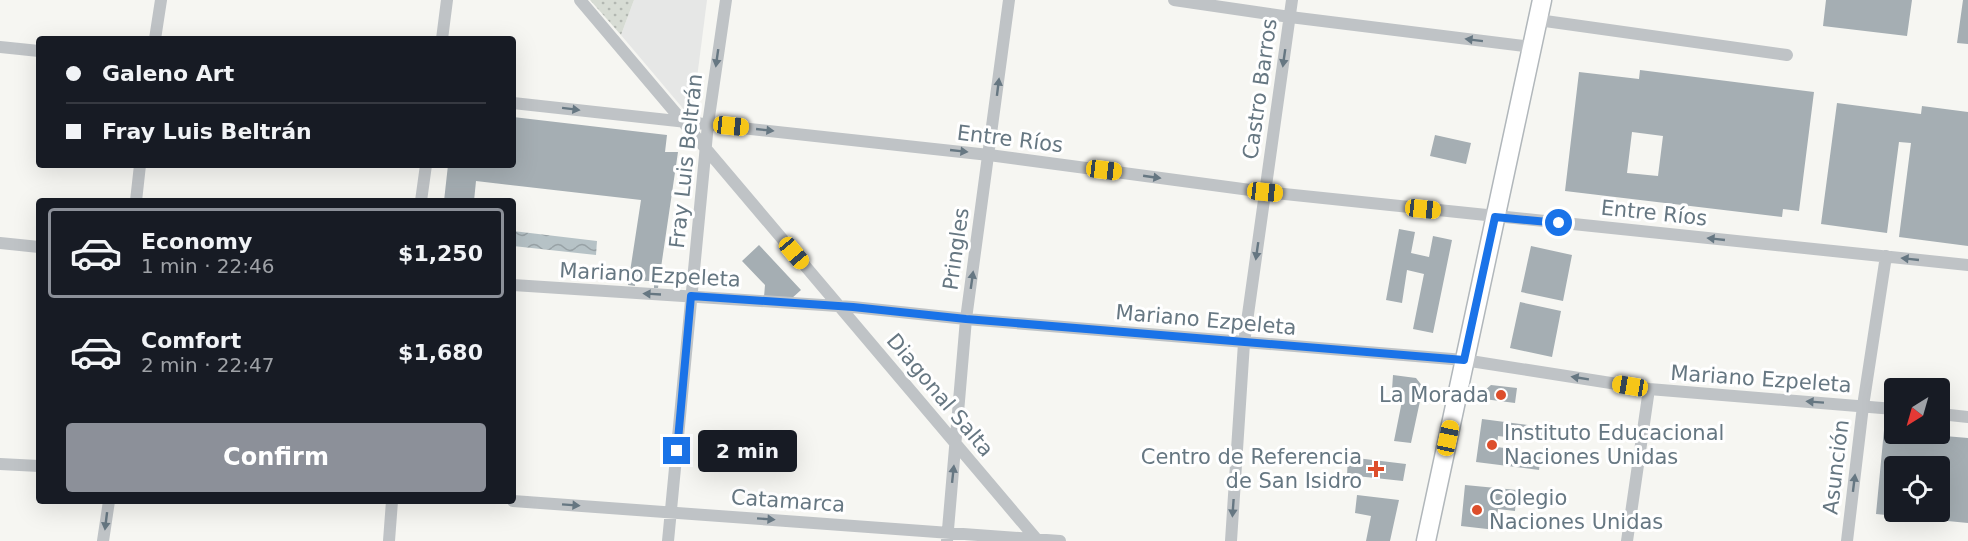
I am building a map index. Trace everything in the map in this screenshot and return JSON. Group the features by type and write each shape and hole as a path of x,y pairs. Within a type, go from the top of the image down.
{"main road":[{"path":"1426,541 1542,0"}],"street":[{"path":"155,36 161,0"},
{"path":"442,36 447,0"},
{"name":"Diagonal Salta","path":"580,0 1038,540"},
{"name":"Fray Luis Beltrán","path":"668,541 705,148 726,0"},
{"name":"Pringles","path":"947,537 966,319 1009,0"},
{"path":"1174,0 1532,47"},
{"name":"Castro Barros","path":"1231,541 1244,343 1292,0"},
{"path":"1538,20 1787,54"},
{"path":"0,47 36,51"},
{"name":"Entre Ríos","path":"516,103 989,155 1265,192 1968,265"},
{"path":"136,198 140,168"},
{"path":"421,198 426,168"},
{"path":"0,243 36,247"},
{"name":"Asunción","path":"1847,541 1863,406 1886,256"},
{"name":"Mariano Ezpeleta","path":"516,285 839,306 966,319 1464,360 1649,389 1884,408"},
{"path":"1627,541 1649,389"},
{"path":"1950,415 1968,417"},
{"path":"0,464 36,466"},
{"name":"Catamarca","path":"516,501 671,512 947,537 1060,541"},
{"path":"103,541 108,504"},
{"path":"389,541 392,504"}],"shaded area":[{"path":"590,0 634,0 621,35"},
{"path":"634,0 707,0 693,109 686,112 621,35"}],"water":[{"path":"516,231 597,241 596,255 516,246"}],"building":[{"path":"1826,0 1912,0 1907,36 1823,26"},
{"path":"1963,0 1968,0 1968,44 1957,43"},
{"path":"1640,70 1814,92 1799,211 1783,209 1782,217 1565,191 1579,72 1639,79","holes":["1632,132 1663,136 1658,176 1627,173"]},
{"path":"1837,103 1921,114 1922,106 1968,112 1968,246 1899,237 1911,143 1899,142 1887,233 1821,224"},
{"path":"516,117 667,135 665,152 678,152 658,288 654,288 654,281 635,281 635,286 628,285 641,200 476,181 474,198 444,198 448,168 516,168"},
{"path":"1435,135 1471,143 1466,164 1430,156"},
{"path":"1399,229 1415,232 1411,253 1429,257 1433,236 1452,240 1433,333 1413,329 1424,274 1407,270 1402,303 1386,300"},
{"path":"759,245 801,290 791,299 764,297 765,285 742,261"},
{"path":"1531,246 1572,255 1563,301 1521,292"},
{"path":"1520,302 1561,311 1552,357 1510,348"},
{"path":"1393,375 1416,378 1423,387 1411,443 1394,441 1404,391 1392,390"},
{"name":"La Morada","path":"1491,385 1517,388 1515,403 1484,399 1485,390"},
{"path":"1482,419 1543,427 1542,441 1498,436 1497,447 1541,453 1539,470 1476,462"},
{"path":"1884,430 1884,444 1950,444 1950,436 1968,438 1968,523 1950,521 1950,456 1884,456 1884,515 1876,514"},
{"name":"Centro de Referencia de San Isidro","path":"1348,457 1406,464 1403,481 1347,475"},
{"path":"1465,485 1517,490 1515,511 1498,509 1496,530 1461,526"},
{"path":"1357,495 1399,500 1390,541 1366,541 1371,516 1355,513"}],"place":[{"name":"La Morada","path":"1501,395"},
{"name":"Instituto Educacional Naciones Unidas","path":"1492,445"},
{"name":"Centro de Referencia de San Isidro","path":"1376,469"},
{"name":"Colegio Naciones Unidas","path":"1477,510"}],"route":[{"path":"677,451 691,296 853,307 966,319 1464,360 1495,217 1559,223"}]}
